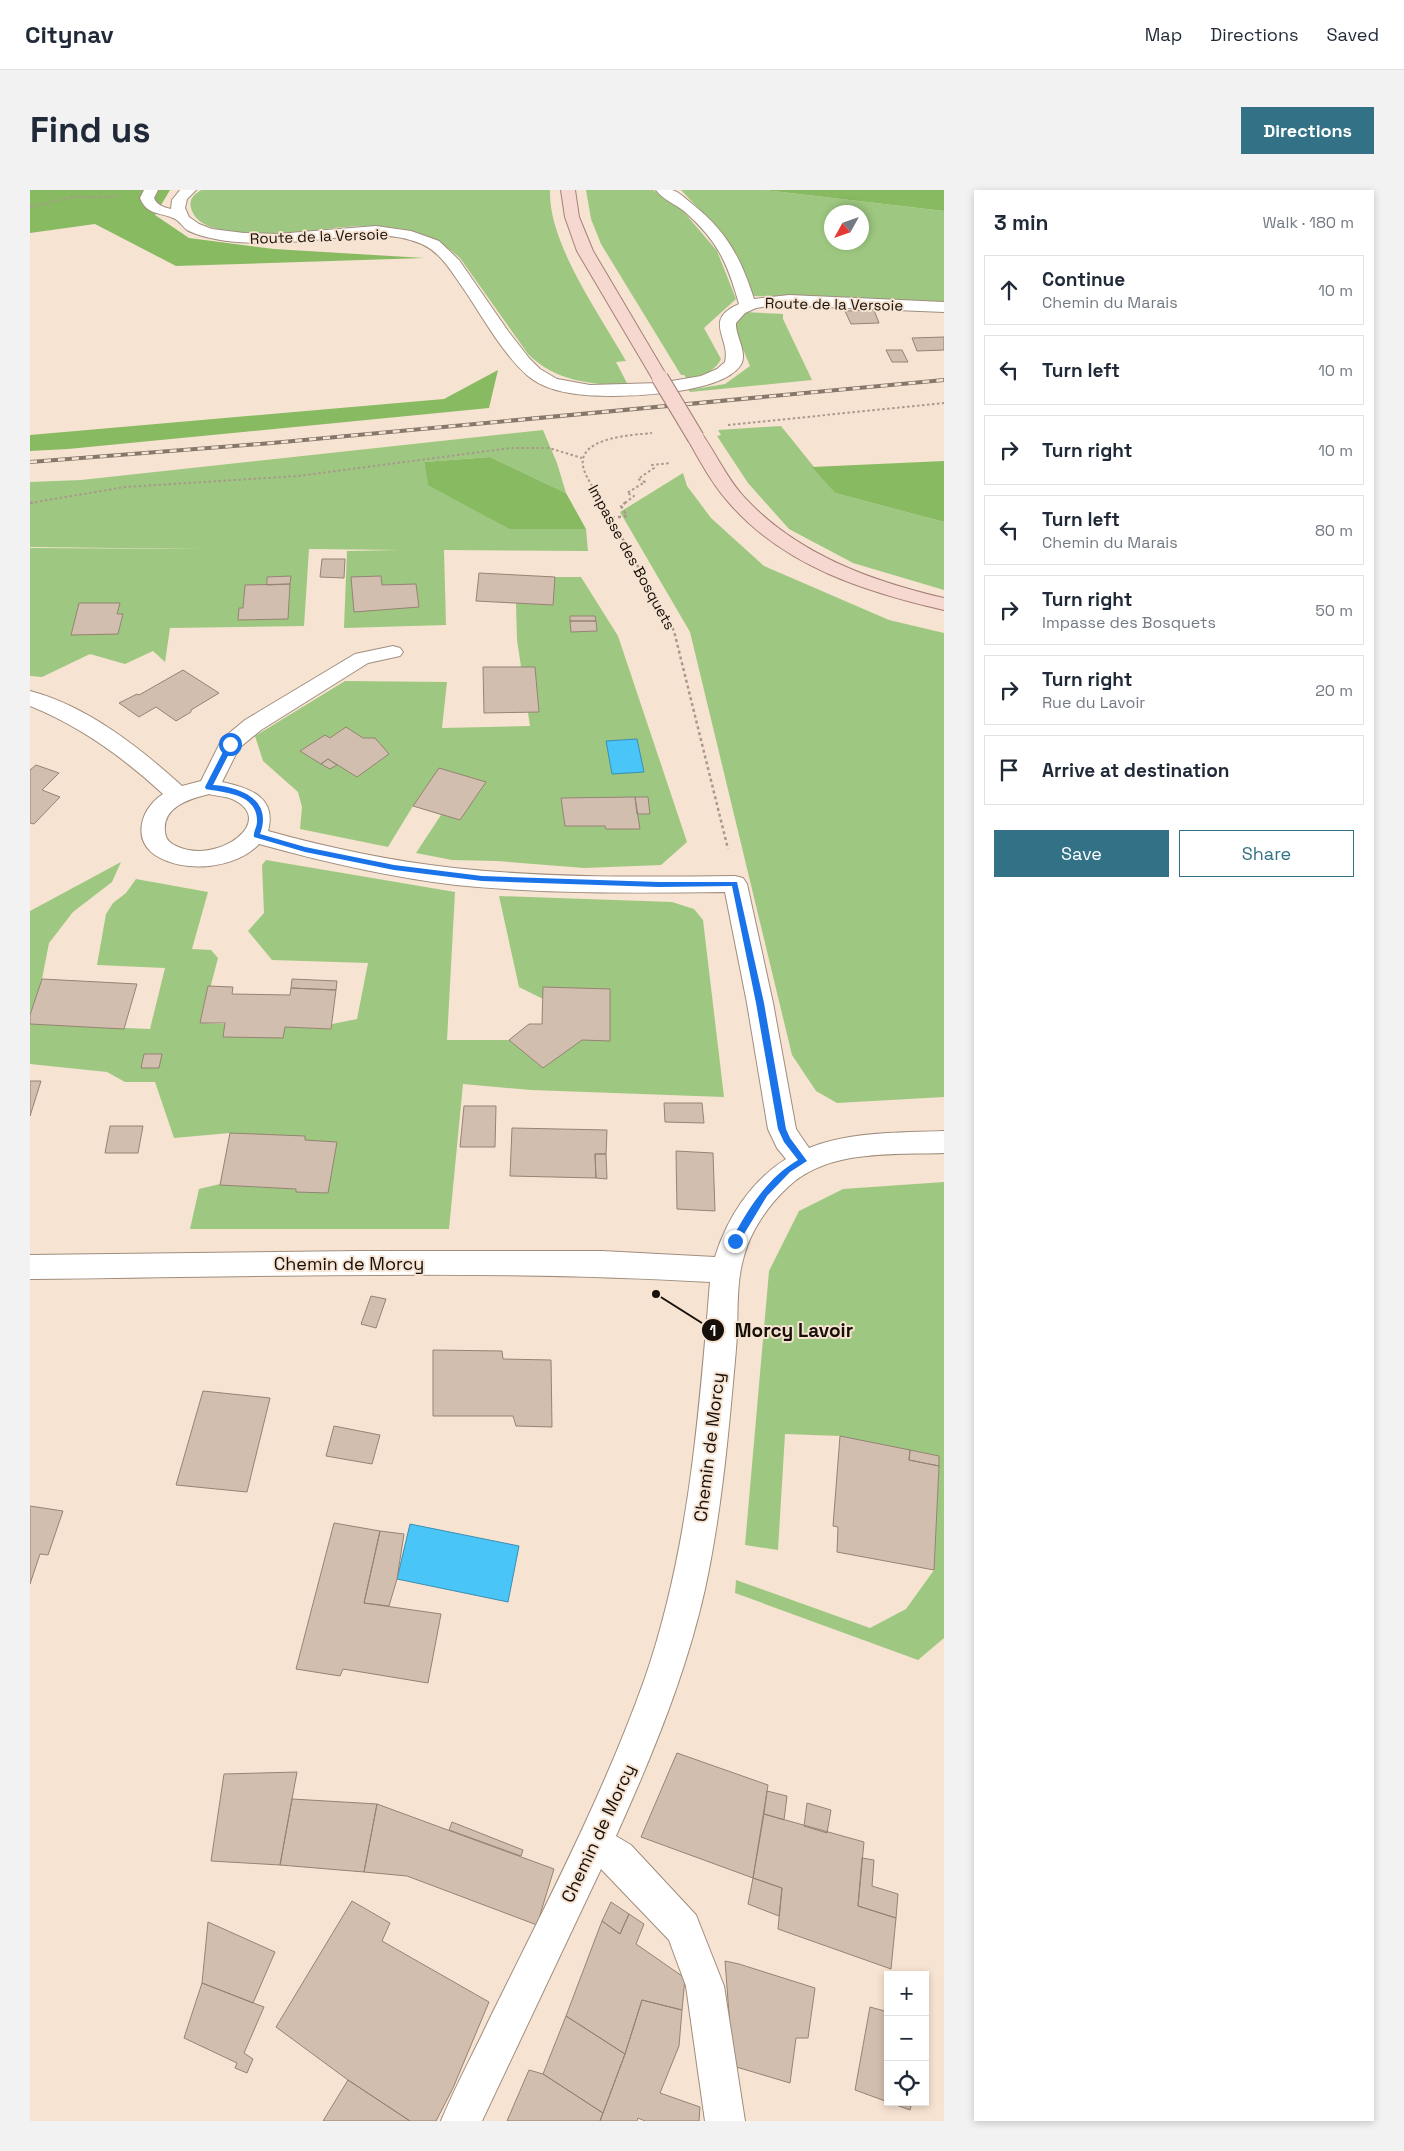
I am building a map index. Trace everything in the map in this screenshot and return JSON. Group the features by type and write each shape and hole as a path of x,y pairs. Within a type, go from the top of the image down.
{"main road":[{"path":"568,190 572,217 585,251 721,480 738,501 771,533 793,548 845,574 906,595 944,604"}],"street":[{"path":"150,197 160,211 179,214 178,204 183,194 189,190"},
{"path":"663,190 688,208 726,248 748,306"},
{"name":"Route de la Versoie","path":"179,214 188,223 203,231 230,238 258,240 378,231 405,234 428,242 444,252 454,264 524,364 545,380 573,388 594,391 629,391 687,384 712,378 732,366 735,359 727,325 730,316 748,306 772,301 793,301 944,307"},
{"path":"209,787 230,744 253,725 362,658 393,652"},
{"path":"30,698 97,730 144,764 178,795"},
{"path":"209,787 226,788 240,793 253,801 259,812 260,823 256,835 246,845 221,858 192,860 166,852 155,840 152,828 155,816 164,804 178,795 209,787"},
{"path":"256,835 305,850 394,868 482,879 659,885 735,884 760,1003 782,1129 787,1140 803,1161"},
{"path":"726,1270 735,1241 764,1193 788,1170 803,1161 818,1155 852,1148 944,1142"},
{"name":"Chemin de Morcy","path":"30,1268 350,1263 602,1263 726,1270 723,1324 705,1496 688,1590 674,1642 635,1752 594,1844 461,2121"},
{"path":"594,1844 618,1858 683,1928 705,1986 725,2121"}],"path":[{"path":"30,207 73,197 150,197"},
{"path":"720,426 944,403"},
{"path":"30,503 125,486 298,476 511,448 549,448 582,458 588,449 604,442 623,436 652,433"},
{"name":"Impasse des Bosquets","path":"582,458 583,468 674,631 721,817 735,884"},
{"path":"611,518 627,516 621,506 634,496 627,493 645,482 638,478 654,468 652,465 674,462"}],"green space":[{"path":"30,190 170,190 155,215 189,238 274,249 424,258 176,266 95,224 30,233"},
{"path":"201,190 550,190 557,233 566,255 590,301 626,361 616,362 628,385 574,380 562,376 539,363 528,354 460,258 441,243 427,236 403,229 374,226 353,226 263,234 239,233 218,229 202,222 192,211 190,204 192,199"},
{"path":"586,190 653,190 678,205 717,251 736,299 704,328 721,359 711,370 702,375 687,379 684,375 681,375 601,244 591,219"},
{"path":"681,190 764,190 944,211 944,302 753,296 737,255 717,228"},
{"path":"764,190 944,190 944,211"},
{"path":"743,312 783,314 783,319 812,380 690,392 689,390 725,384 750,366 740,342 735,322"},
{"path":"498,370 489,408 68,449 30,451 30,435 444,399"},
{"path":"781,426 835,493 944,522 944,590 853,563 789,529 748,483 717,436 721,435 718,430"},
{"path":"543,430 557,463 566,493 490,457 424,462 428,484 509,529 586,529 588,551 444,550 446,625 344,628 347,551 400,550 309,549 304,626 170,628 165,662 153,651 125,664 90,654 42,677 30,676 30,548 203,549 30,547 30,482 81,480"},
{"path":"490,457 566,493 586,529 509,529 428,485 424,462"},
{"path":"944,461 944,522 835,493 812,467"},
{"path":"683,473 687,486 711,518 764,566 889,620 944,633 944,1097 837,1103 816,1091 792,1055 690,632 620,512"},
{"path":"555,577 581,577 618,636 687,842 661,865 584,868 497,861 452,860 416,853 441,815 413,806 388,847 300,829 302,807 298,792 263,761 255,736 345,681 447,682 442,728 530,726 517,640 516,603"},
{"path":"266,860 455,892 447,1040 509,1040 542,1024 543,999 519,987 499,896 672,902 694,909 703,920 724,1097 531,1090 463,1084 449,1229 190,1229 199,1189 220,1184 230,1133 174,1138 155,1082 125,1082 107,1072 30,1064 30,1024 150,1029 165,968 97,965 106,914 113,903 126,893 136,879 208,892 192,949 211,950 218,958 201,1023 331,1029 332,1024 357,1019 368,963 272,960 248,931 264,913 262,865"},
{"path":"121,862 112,882 73,912 49,943 42,979 30,1015 30,911"},
{"path":"944,1182 944,1638 918,1660 735,1593 736,1580 870,1628 906,1609 934,1570 939,1456 840,1436 785,1434 778,1550 745,1545 769,1271 799,1211 843,1189"}],"water":[{"path":"637,739 644,772 612,774 606,741"},
{"path":"410,1524 519,1546 508,1602 397,1579"}],"building":[{"path":"874,310 879,323 851,324 845,311"},
{"path":"944,337 944,350 917,351 912,338"},
{"path":"886,350 902,350 908,362 892,362"},
{"path":"322,559 345,559 344,578 320,577"},
{"path":"479,573 555,577 553,605 476,601"},
{"path":"291,576 290,584 267,585 267,577"},
{"path":"381,576 382,585 416,584 419,607 354,612 351,577"},
{"path":"290,584 288,619 238,620 239,608 243,608 245,585"},
{"path":"79,603 120,603 117,614 123,614 118,634 71,635"},
{"path":"570,616 595,616 596,621 570,621"},
{"path":"570,621 596,621 597,631 571,632"},
{"path":"483,667 535,667 539,712 484,713"},
{"path":"183,670 219,693 176,721 156,707 139,717 119,703 137,694 139,695"},
{"path":"346,727 363,738 375,738 389,754 357,777 328,759 321,764 300,751 325,735 330,738"},
{"path":"328,759 337,765 330,769 321,764"},
{"path":"36,765 59,773 42,790 60,797 34,824 30,823 30,770"},
{"path":"439,768 486,782 460,820 413,806"},
{"path":"635,797 640,829 606,829 605,826 565,826 561,798"},
{"path":"635,797 648,797 650,814 637,814"},
{"path":"42,979 137,984 124,1029 30,1024 30,1015"},
{"path":"292,979 337,981 336,990 291,988"},
{"path":"208,986 233,987 232,994 290,995 291,988 336,990 331,1029 285,1027 283,1038 223,1037 225,1023 200,1023"},
{"path":"543,987 610,989 610,1041 582,1040 543,1068 509,1040 529,1024 542,1024"},
{"path":"144,1054 162,1054 159,1068 141,1068"},
{"path":"30,1081 41,1081 30,1116"},
{"path":"664,1103 702,1103 704,1123 665,1122"},
{"path":"464,1106 496,1106 495,1147 460,1147"},
{"path":"110,1126 143,1126 138,1153 105,1153"},
{"path":"512,1128 607,1130 606,1154 595,1154 596,1178 510,1176"},
{"path":"230,1133 305,1136 305,1140 337,1142 328,1193 296,1192 296,1189 220,1185"},
{"path":"676,1151 713,1153 715,1211 677,1209"},
{"path":"595,1154 606,1154 607,1179 596,1178"},
{"path":"371,1296 386,1299 376,1328 361,1324"},
{"path":"433,1350 502,1351 503,1359 551,1360 552,1427 516,1426 513,1416 433,1416"},
{"path":"203,1391 270,1398 247,1492 176,1485"},
{"path":"334,1426 380,1435 372,1464 326,1456"},
{"path":"840,1436 910,1450 909,1460 939,1466 934,1570 837,1552 838,1527 833,1526"},
{"path":"910,1450 939,1456 939,1466 909,1460"},
{"path":"30,1506 63,1511 48,1555 40,1554 30,1584"},
{"path":"334,1523 380,1531 364,1603 441,1614 428,1683 343,1669 340,1676 296,1669"},
{"path":"380,1531 404,1534 397,1579 389,1606 364,1603"},
{"path":"677,1753 768,1785 753,1878 641,1837"},
{"path":"297,1772 280,1865 211,1861 224,1774"},
{"path":"767,1791 787,1796 784,1820 764,1814"},
{"path":"292,1799 377,1804 364,1872 280,1865"},
{"path":"807,1803 831,1810 827,1833 804,1826"},
{"path":"377,1804 554,1869 537,1925 407,1876 364,1872"},
{"path":"764,1814 864,1842 858,1906 896,1918 891,1969 778,1929 782,1888 753,1878"},
{"path":"452,1822 523,1850 521,1856 449,1830"},
{"path":"862,1858 874,1860 872,1886 898,1894 896,1918 858,1906"},
{"path":"753,1878 782,1888 779,1916 748,1904"},
{"path":"352,1901 390,1923 382,1941 489,2002 453,2088 436,2121 410,2121 348,2080 276,2027"},
{"path":"611,1902 629,1914 620,1934 602,1921"},
{"path":"629,1914 644,1924 636,1944 685,1978 682,2010 642,2000 625,2054 566,2016 602,1921 620,1934"},
{"path":"208,1922 275,1952 253,2003 202,1983"},
{"path":"725,1961 815,1988 808,2038 796,2038 790,2083 733,2066"},
{"path":"202,1983 264,2007 244,2053 253,2059 247,2073 235,2068 237,2063 184,2038"},
{"path":"642,2000 682,2010 679,2046 660,2093 700,2107 699,2121 645,2121 638,2118 637,2121 600,2121 625,2054"},
{"path":"870,2007 884,2011 884,2101 855,2090"},
{"path":"566,2016 625,2054 603,2113 543,2074"},
{"path":"529,2070 543,2074 603,2113 600,2121 507,2121"},
{"path":"348,2080 410,2121 323,2121"},
{"path":"899,2106 911,2106 910,2110"}],"railway":[{"path":"30,462 272,443 944,380"}],"place":[{"name":"Morcy Lavoir","path":"656,1294"}],"route":[{"path":"230,744 209,787 226,788 240,793 253,801 259,812 260,823 256,835 305,850 394,868 482,879 659,885 735,884 760,1003 782,1129 787,1140 803,1161 788,1170 764,1193 735,1241"}]}
